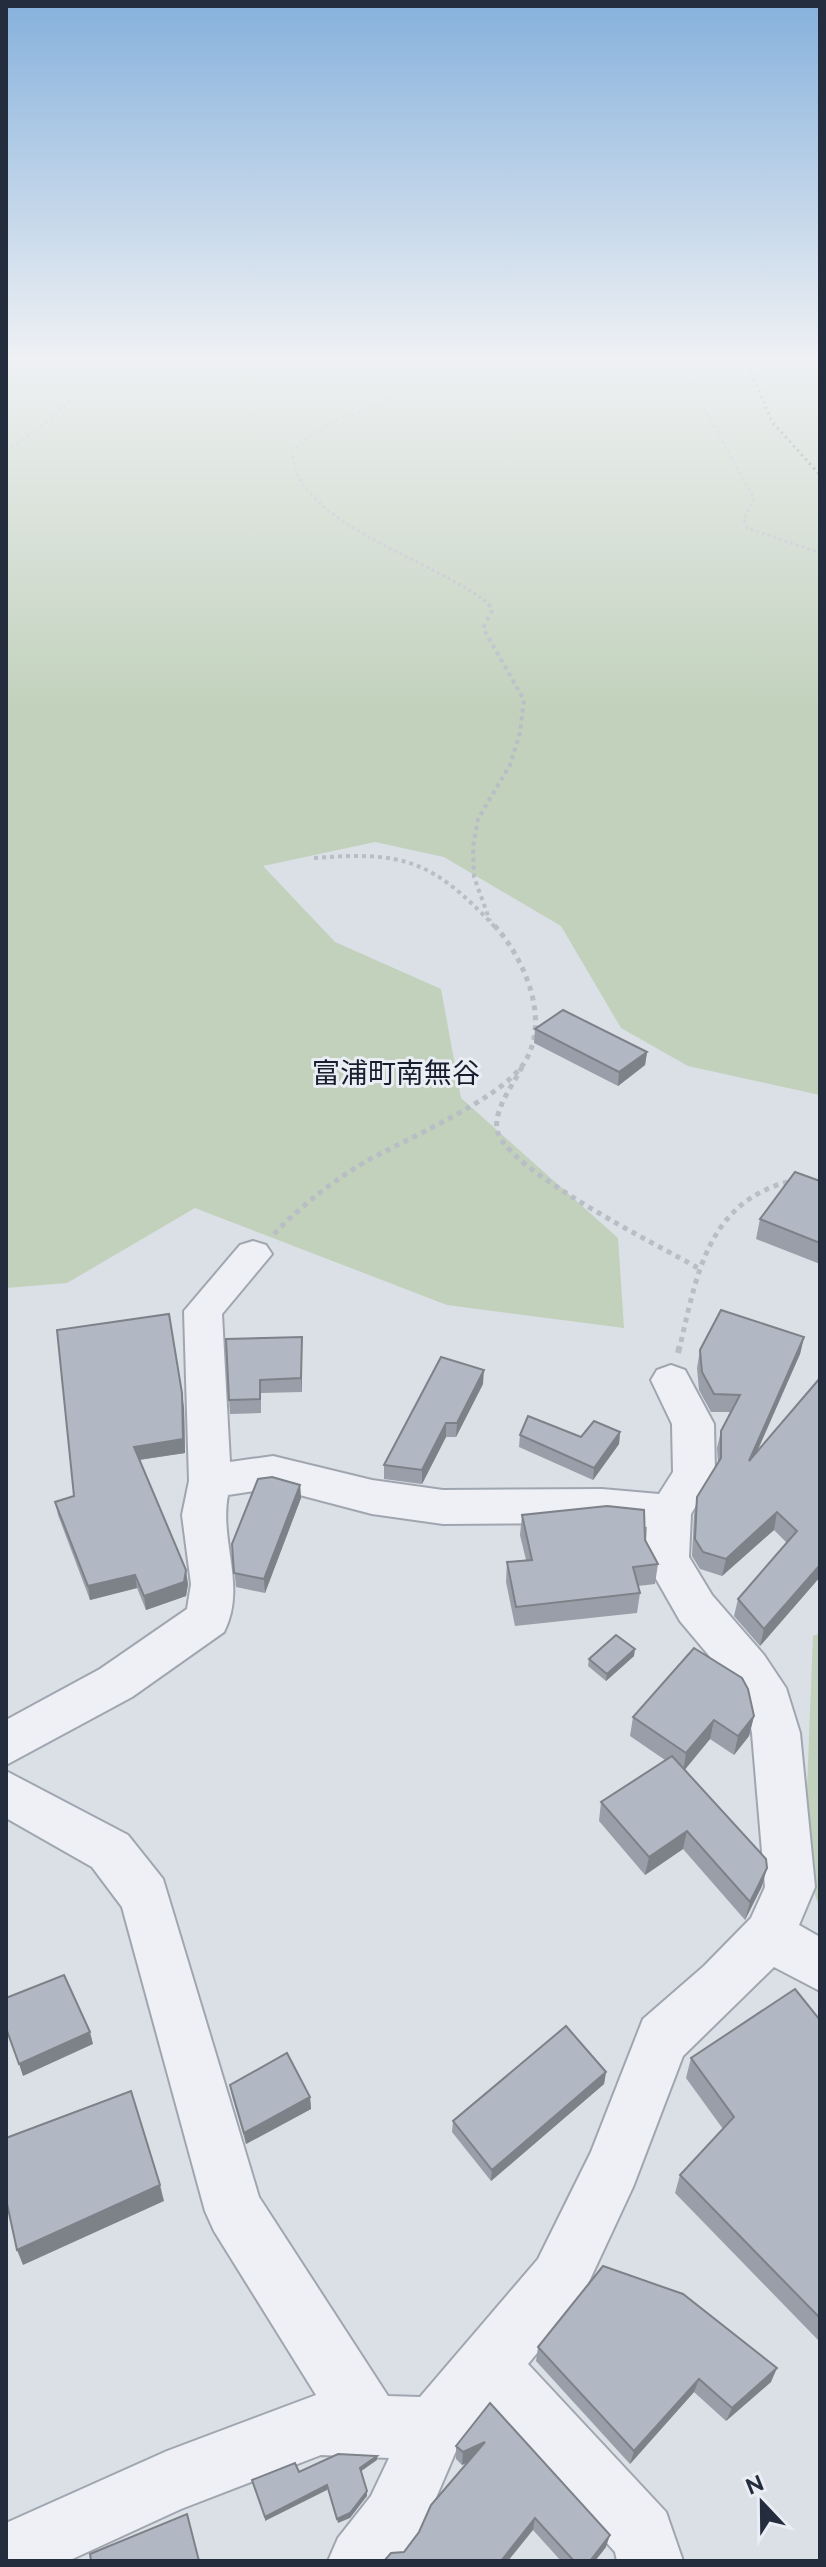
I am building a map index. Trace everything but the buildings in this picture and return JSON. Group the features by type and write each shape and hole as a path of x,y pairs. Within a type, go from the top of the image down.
{"street":[{"path":"6,1744 116,1683 208,1619 213,1584 203,1515 210,1481 203,1311 253,1254"},
{"path":"361,2561 394,2519 434,2429 559,2280 613,2167 662,2038 723,1984 769,1935 790,1887 776,1733 769,1702 748,1669 696,1608 667,1558 670,1512 694,1474 693,1424 671,1380"},
{"path":"210,1481 273,1472 372,1497 443,1507 602,1506 670,1512"},
{"path":"6,1793 110,1851 145,1896 234,2211 371,2426"},
{"path":"769,1935 820,1966"},
{"path":"487,2364 643,2535 650,2561"},
{"path":"6,2556 167,2483 321,2424 434,2429"}],"path":[{"path":"298,477 348,526 391,552 479,594 493,609 483,628 524,700 520,733 510,765 478,819 473,847 474,877 490,921"},
{"path":"742,477 754,498 744,519 747,528 820,553"},
{"path":"314,858 370,853 405,855 437,872 490,921 518,954 529,988 535,1022 522,1066 494,1124 496,1137 510,1155 533,1173 698,1268"},
{"path":"253,1254 312,1198 360,1165 482,1096 522,1066"},
{"path":"671,1380 698,1268 726,1220 744,1200 782,1181 807,1179"}],"green space":[{"path":"6,477 820,477 820,1095 688,1066 621,1028 561,926 444,857 375,842 263,866 335,942 441,989 461,1098 618,1238 624,1328 447,1305 195,1208 67,1283 6,1288"},
{"path":"820,1633 820,1908 804,1866 813,1636"}],"district":[{"name":"富浦町南無谷","path":"396,1073"}]}
